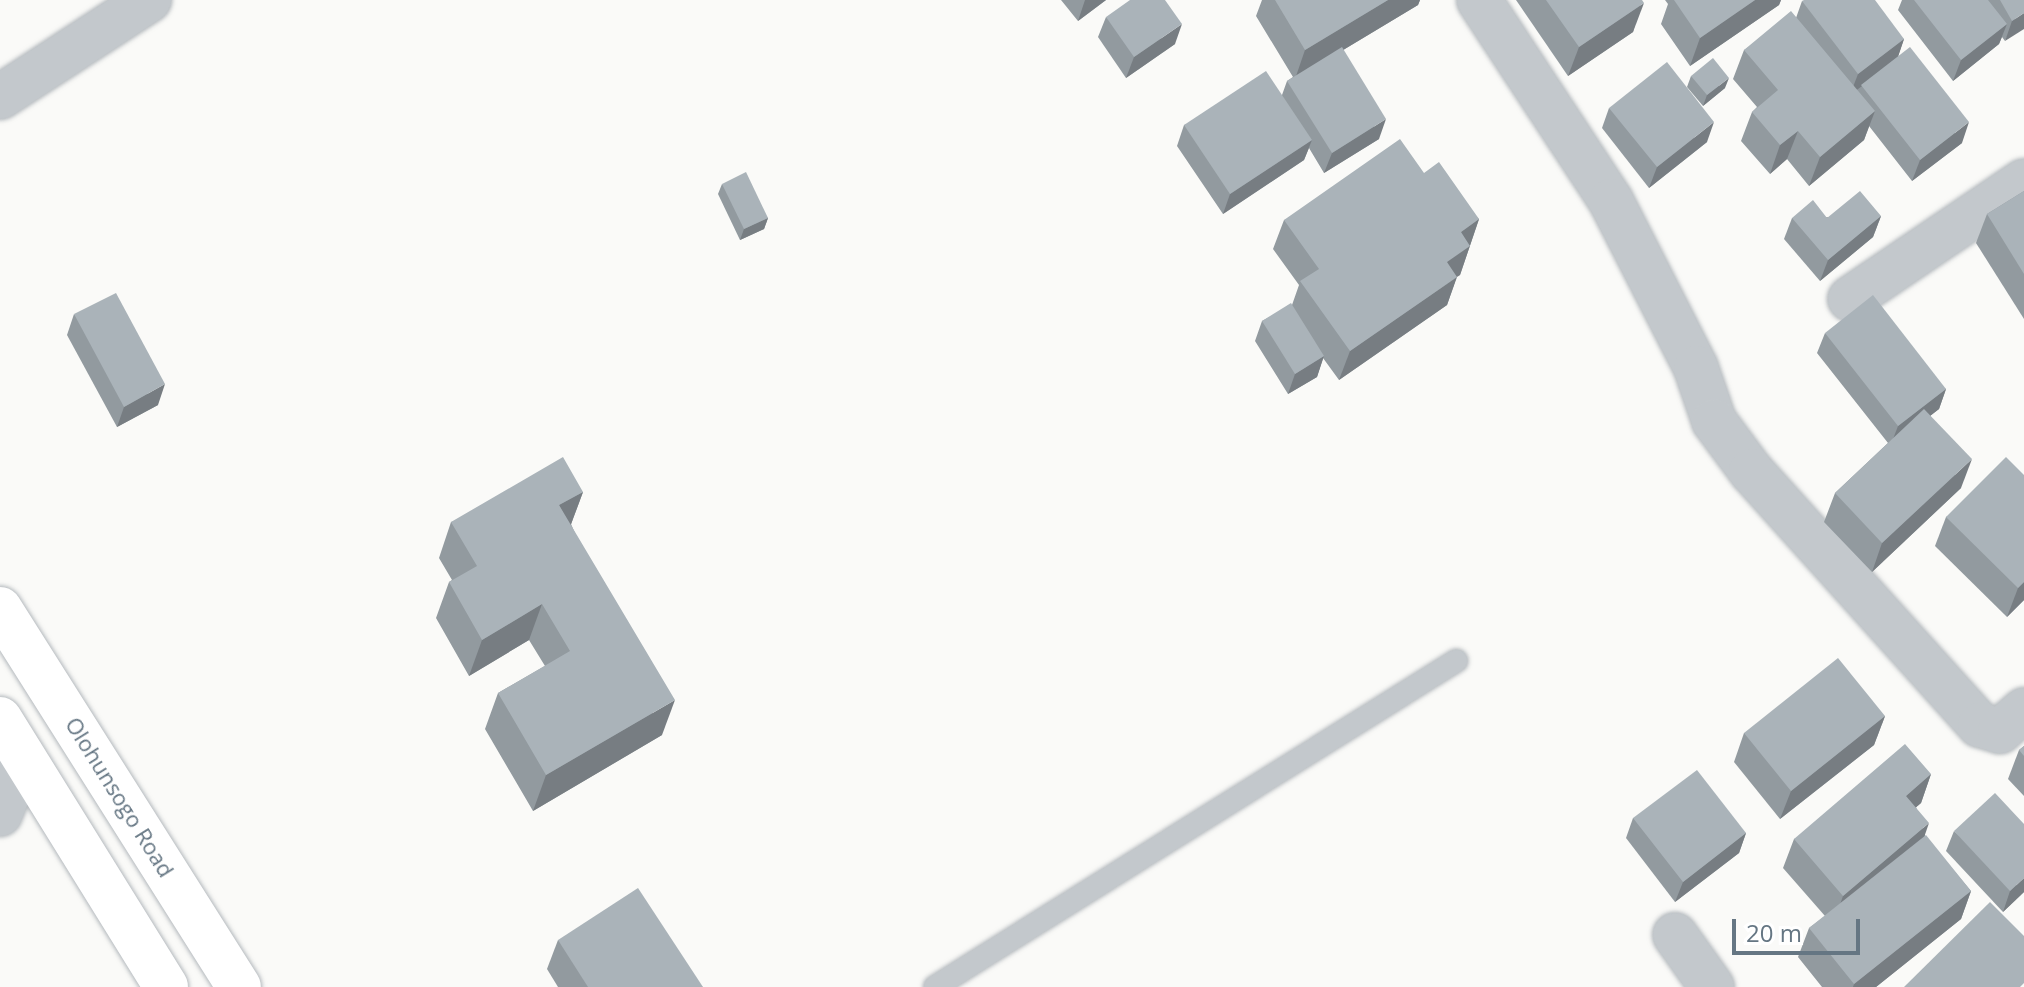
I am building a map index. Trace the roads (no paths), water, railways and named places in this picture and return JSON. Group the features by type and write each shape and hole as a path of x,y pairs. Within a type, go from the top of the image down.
{"main road":[{"name":"Olohunsogo Road","path":"0,609 239,987"},
{"path":"0,719 166,987"}],"street":[{"path":"0,97 149,0"},
{"path":"1479,0 1611,201 1696,368 1714,421 1751,471 1980,725 2000,731 2024,710"},
{"path":"1850,299 2024,181"},
{"path":"0,814 23,756"},
{"path":"1675,935 1712,987"}],"lane":[{"path":"935,987 1456,661"}]}
